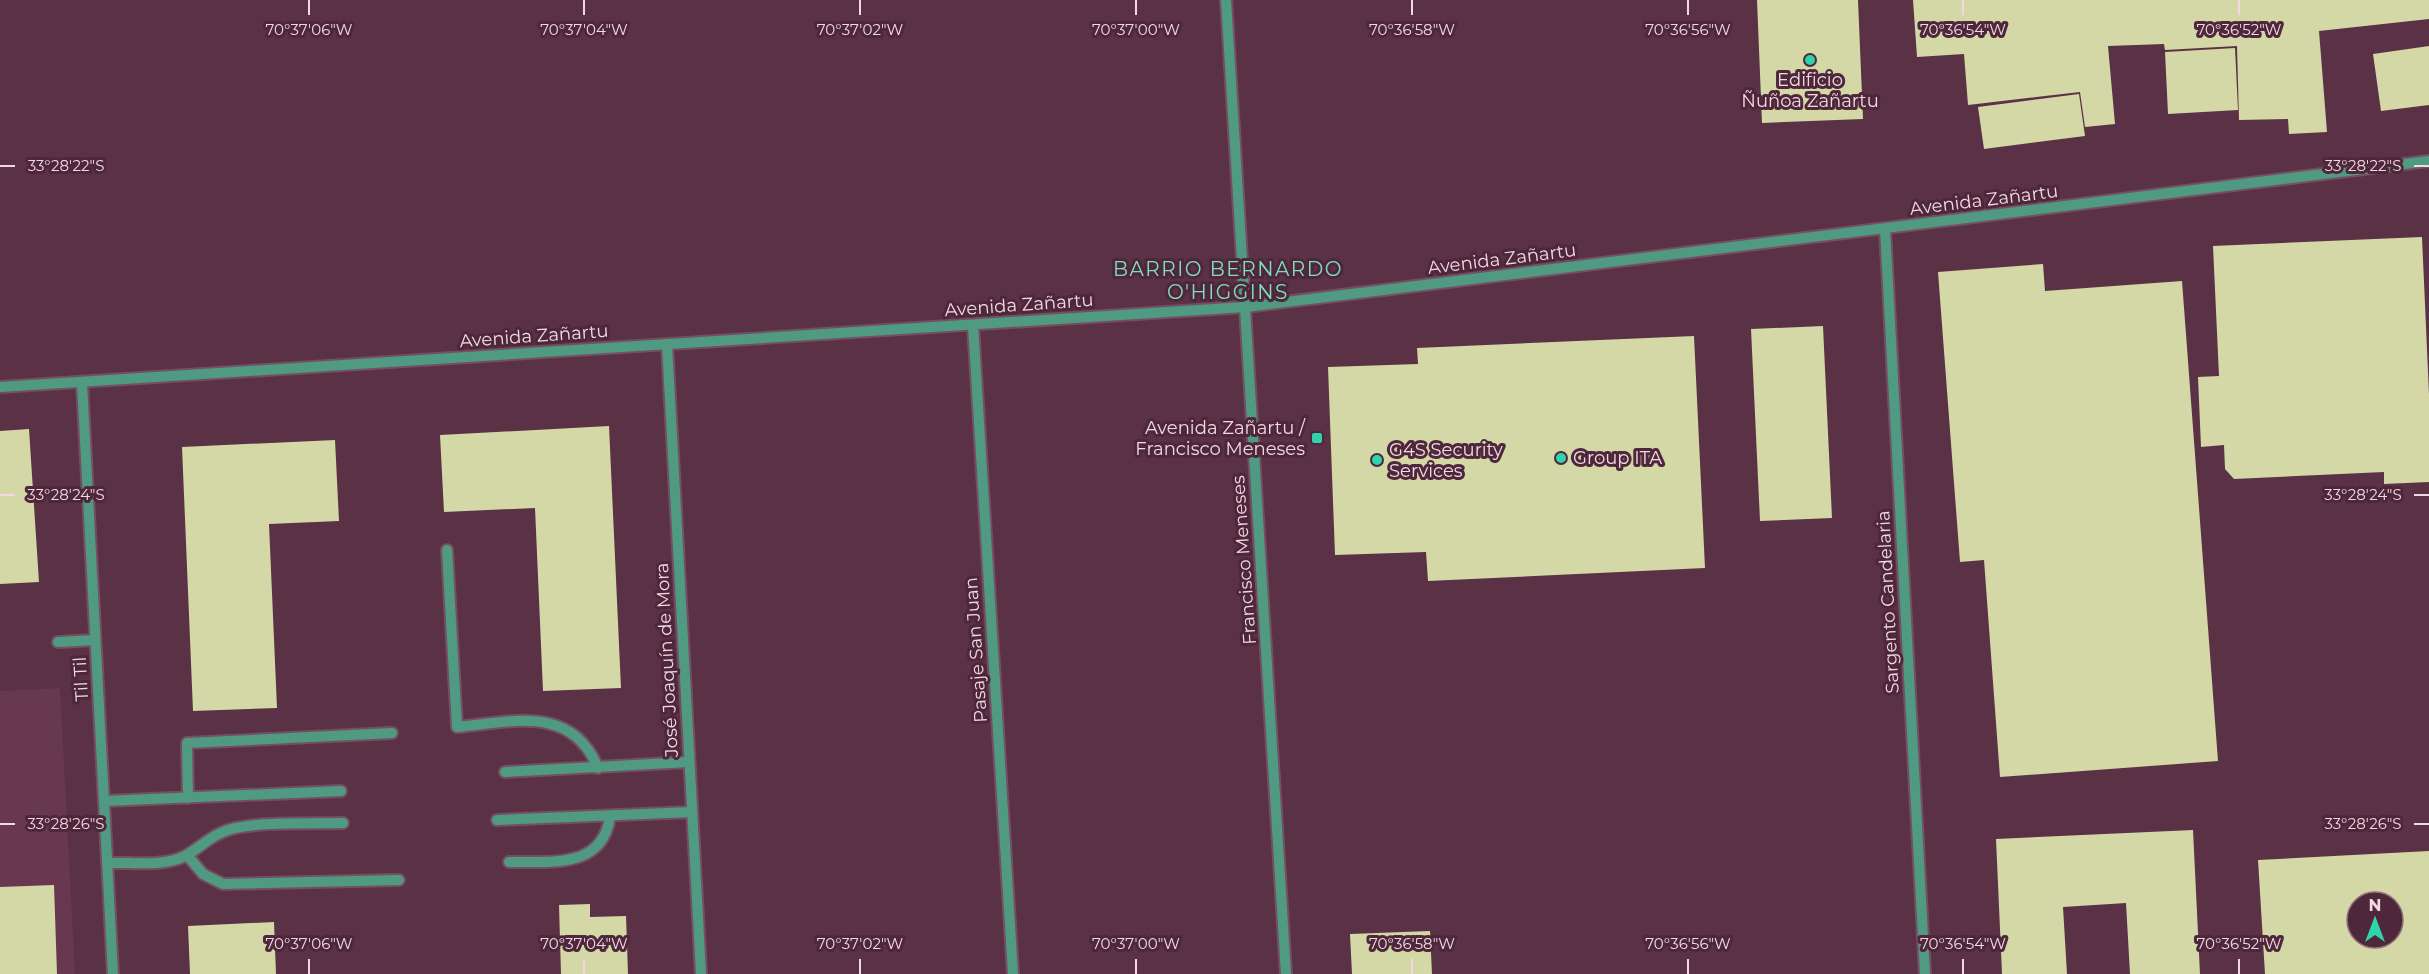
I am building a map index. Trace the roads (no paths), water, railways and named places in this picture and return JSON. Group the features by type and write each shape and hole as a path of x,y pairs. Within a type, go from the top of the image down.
{"street":[{"name":"Francisco Meneses","path":"1226,0 1286,974"},
{"name":"Avenida Zañartu","path":"0,387 1245,307 2429,161"},
{"name":"Sargento Candelaria","path":"1885,229 1925,974"},
{"name":"Pasaje San Juan","path":"973,325 1013,974"},
{"name":"José Joaquín de Mora","path":"667,344 701,974"},
{"name":"Til Til","path":"82,383 113,974"},
{"path":"447,550 457,727 528,720 558,724 583,742 592,753 598,768"},
{"path":"58,642 95,640"},
{"path":"188,798 187,743 392,733"},
{"path":"506,772 689,762"},
{"path":"104,801 341,791"},
{"path":"497,820 692,812"},
{"path":"509,862 576,859 588,854 605,837 610,817"},
{"path":"107,863 174,860 187,855 210,838 228,830 248,826 343,823"},
{"path":"187,855 203,874 223,884 399,880"}],"place":[{"name":"Edificio Ñuñoa Zañartu","path":"1810,60"},
{"name":"Avenida Zañartu / Francisco Meneses","path":"1317,438"},
{"name":"Group ITA","path":"1561,458"},
{"name":"G4S Security Services","path":"1377,460"}],"district":[{"name":"BARRIO BERNARDO O'HIGGINS","path":"1228,280"}]}
